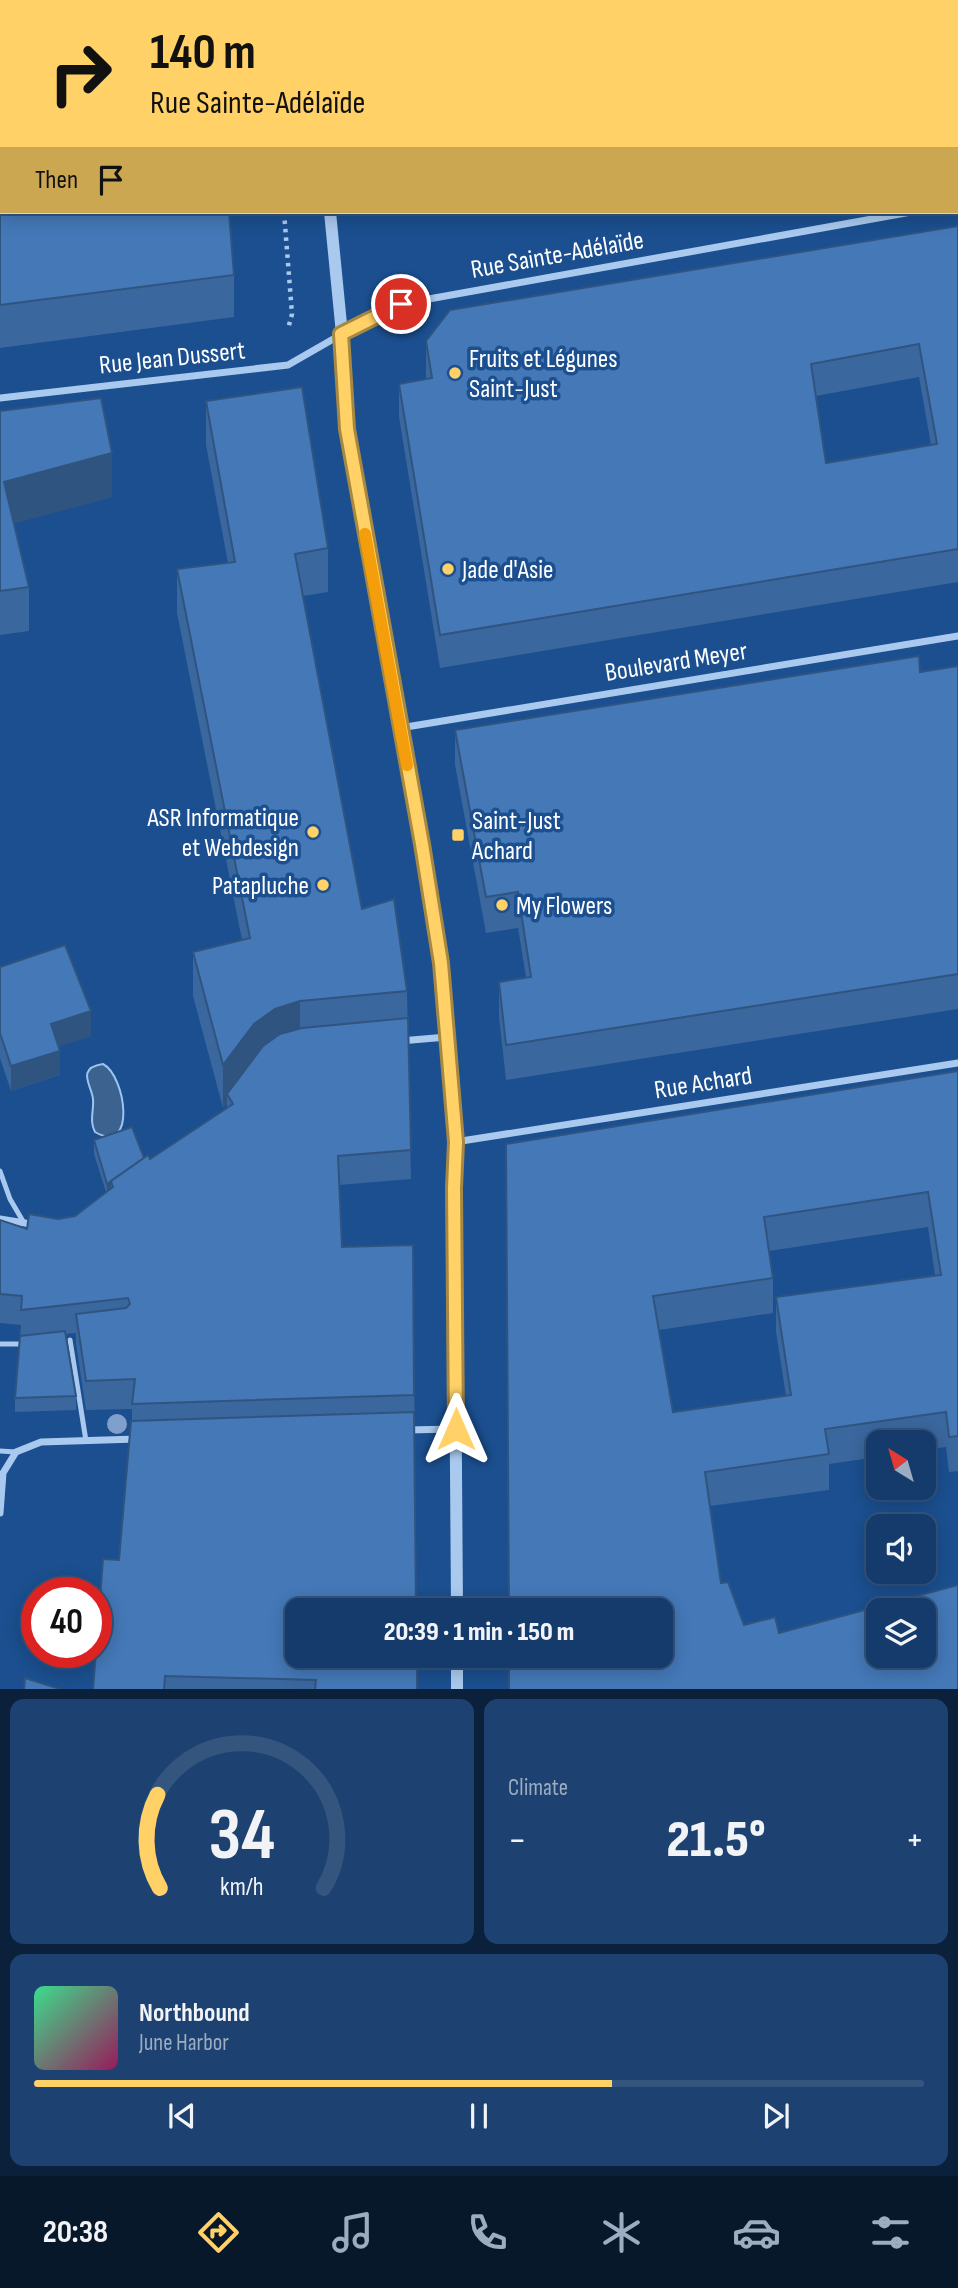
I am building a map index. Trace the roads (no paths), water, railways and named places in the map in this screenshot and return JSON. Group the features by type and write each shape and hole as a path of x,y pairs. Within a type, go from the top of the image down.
{"street":[{"path":"330,214 347,429 441,963 448,1037 456,1142 457,1598"},
{"name":"Rue Sainte-Adélaïde","path":"341,334 401,304 900,214"},
{"name":"Rue Jean Dussert","path":"0,398 288,365 341,334"},
{"name":"Boulevard Meyer","path":"400,727 958,636"},
{"path":"395,1042 448,1037"},
{"name":"Rue Achard","path":"456,1142 958,1063"},
{"path":"0,1219 45,1227"},
{"path":"401,1430 456,1429"},
{"path":"0,1513 4,1473 16,1452 41,1442 141,1439"},
{"path":"457,1668 457,1689"}],"lane":[{"path":"0,1171 10,1199 24,1223"},
{"path":"58,1341 84,1338"},
{"path":"70,1339 86,1441"},
{"path":"0,1344 33,1343"},
{"path":"0,1451 16,1452"}],"water":[{"path":"103,1064 111,1071 122,1097 122,1124 117,1133 108,1136 95,1132 93,1128 93,1099 87,1078 89,1069"}],"place":[{"name":"Fruits et Légunes Saint-Just","path":"455,373"},
{"name":"Jade d'Asie","path":"448,569"},
{"name":"ASR Informatique et Webdesign","path":"313,832"},
{"name":"Saint-Just Achard","path":"458,835"},
{"name":"Patapluche","path":"323,885"},
{"name":"My Flowers","path":"502,905"}]}
